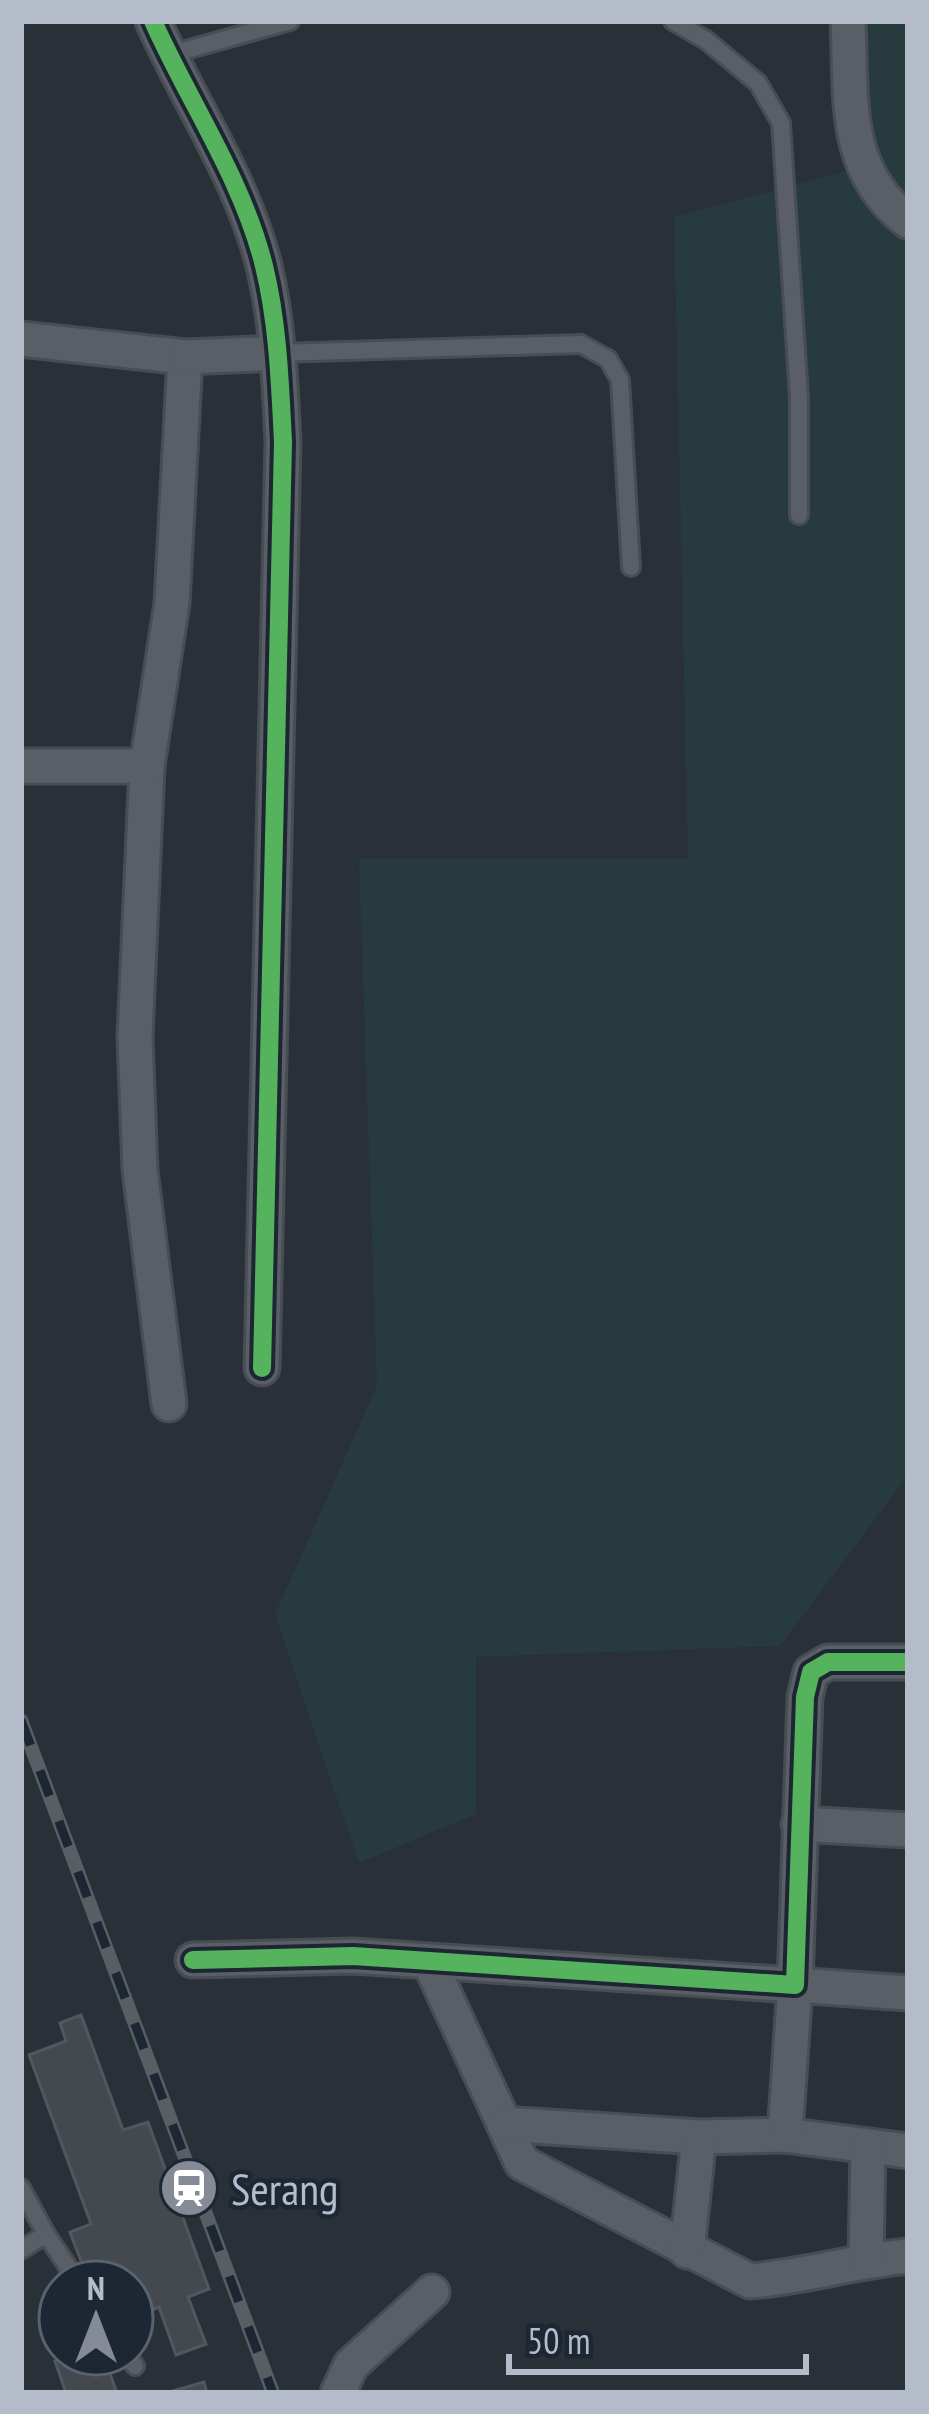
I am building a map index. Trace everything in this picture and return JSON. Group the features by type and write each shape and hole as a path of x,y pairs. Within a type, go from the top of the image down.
{"street":[{"path":"153,21 239,195 264,265 278,353 283,442 262,1367"},
{"path":"848,21 859,154 870,183 908,221"},
{"path":"21,339 185,357 278,353"},
{"path":"169,1404 140,1170 135,1036 146,766 172,604 185,357"},
{"path":"21,766 146,766"},
{"path":"785,2135 805,1697 811,1672 828,1662 904,1658"},
{"path":"799,1824 908,1830"},
{"path":"193,1960 353,1957 908,1993"},
{"path":"430,1963 522,2163 750,2281 792,2278 866,2260 908,2256"},
{"path":"503,2124 698,2137 785,2135 908,2151"},
{"path":"687,2251 698,2137"},
{"path":"866,2260 868,2147"},
{"path":"338,2393 351,2365 432,2292"}],"lane":[{"path":"168,55 290,21"},
{"path":"674,21 706,40 758,83 781,123 799,397 799,515"},
{"path":"278,353 581,344 608,359 620,380 631,567"},
{"path":"21,2188 62,2258"},
{"path":"21,2250 46,2234"}],"green space":[{"path":"850,21 908,21 908,1475 780,1646 476,1657 476,1814 359,1863 275,1614 377,1386 359,859 688,859 674,217 858,168"}],"building":[{"path":"81,2015 123,2130 148,2122 209,2289 188,2297 206,2344 176,2355 156,2308 156,2258 80,2258 70,2232 91,2224 29,2055 66,2041 60,2023"},
{"path":"61,2378 111,2378 117,2393 66,2393"},
{"path":"204,2382 207,2393 173,2393 173,2391"}],"railway":[{"path":"21,1720 273,2393"}],"cycle path":[{"path":"153,21 255,234 278,353 283,442 262,1368"},
{"path":"193,1960 353,1956 795,1985 805,1697 811,1672 828,1662 908,1662"}],"place":[{"name":"Serang","path":"189,2188"}]}
